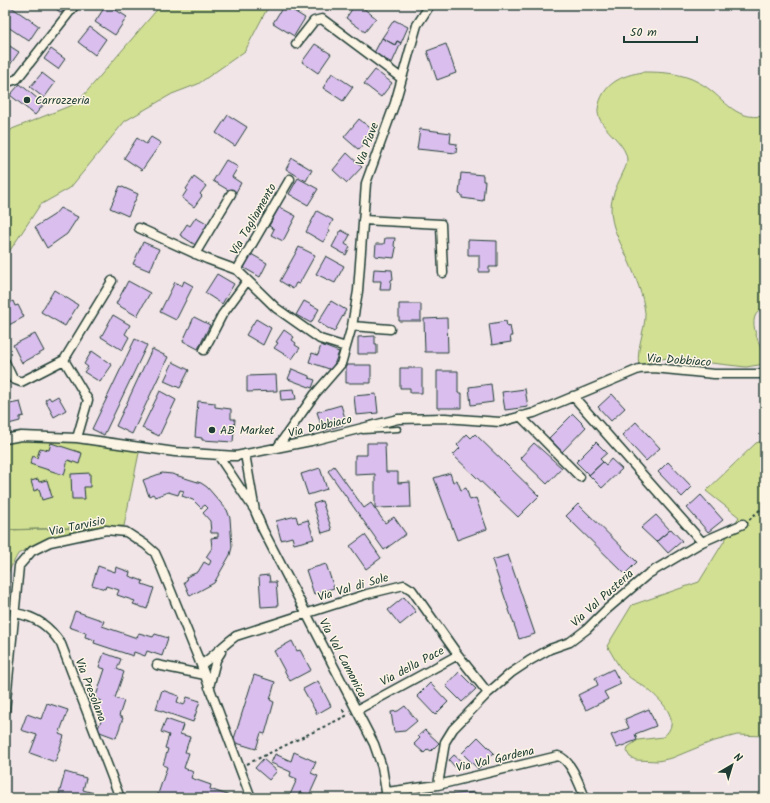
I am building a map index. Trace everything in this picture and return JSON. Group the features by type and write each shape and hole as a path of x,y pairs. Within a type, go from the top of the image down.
{"street":[{"path":"5,83 17,79 75,5"},
{"name":"Via Piave","path":"277,448 315,394 342,364 352,326 358,291 366,184 395,103 417,25 430,5"},
{"path":"296,44 314,21 322,20 401,78"},
{"name":"Via Tagliamento","path":"237,270 290,179"},
{"path":"195,254 231,194"},
{"path":"363,220 441,224 443,272"},
{"name":"Via Tagliamento","path":"139,228 195,254 237,270 276,308 320,339 346,347"},
{"path":"204,350 222,315 247,280"},
{"path":"5,362 13,379 21,382 64,360 112,281"},
{"path":"352,326 390,329"},
{"path":"64,360 88,400 77,438"},
{"name":"Via Dobbiaco","path":"5,440 21,436 77,438 175,452 236,456 311,441 398,419 444,418 500,422 534,412 639,369 654,368 714,374 765,374"},
{"path":"573,396 702,542"},
{"path":"520,416 580,477"},
{"name":"Via Val Camonica","path":"245,454 255,511"},
{"name":"Via Val Camonica","path":"218,455 255,511 263,530 374,744 382,767 385,796"},
{"name":"Via Val Pusteria","path":"438,785 445,742 452,729 511,673 529,661 570,642 587,629 648,574 702,542 743,524"},
{"name":"Via Tarvisio","path":"5,711 19,566 32,551 50,542 106,530 126,532 146,545 155,553 201,665 251,798"},
{"name":"Via Val di Sole","path":"201,665 214,656 225,644 236,636 367,594 404,586 412,590 458,655 488,694"},
{"name":"Via Presolana","path":"15,613 36,620 53,631 61,644 120,798"},
{"path":"209,687 216,660 225,644"},
{"name":"Via della Pace","path":"357,710 458,655"},
{"path":"157,665 204,675"},
{"name":"Via Val Gardena","path":"385,796 438,785 558,756 563,757 569,764 585,798"}],"lane":[{"path":"350,431 398,428"}],"path":[{"path":"743,524 765,505"},
{"path":"239,768 346,716 343,710"}],"green space":[{"path":"161,5 269,5 245,51 198,84 172,94 125,121 70,188 40,205 5,258 5,137 12,129 77,103"},
{"path":"644,72 672,74 692,79 707,88 736,111 753,117 765,116 765,308 758,312 754,318 754,325 765,364 746,367 667,358 652,361 639,366 638,358 645,320 644,306 641,293 629,261 616,233 611,215 613,197 626,167 627,160 622,146 602,122 598,109 600,100 604,93 614,82 620,78"},
{"path":"21,439 77,439 140,448 124,526 5,530 5,443"},
{"path":"765,440 765,736 737,735 711,742 672,758 658,761 636,760 630,757 627,752 628,747 638,740 663,737 669,731 671,717 658,698 644,686 630,678 623,671 607,646 632,605 699,582 739,517 706,491 756,443"},
{"path":"95,528 37,543 18,554 7,575 5,599 5,530"}],"building":[{"path":"51,5 67,5 61,13"},
{"path":"106,5 127,17 115,35 95,22"},
{"path":"284,5 305,18 294,36 273,23"},
{"path":"355,5 359,5 376,18 365,32 346,18"},
{"path":"11,7 39,26 29,41 5,25 5,16"},
{"path":"394,20 408,27 401,43 397,41 395,45 382,38"},
{"path":"90,27 106,39 95,55 78,42"},
{"path":"382,38 395,45 397,41 401,43 392,63 374,53"},
{"path":"5,43 19,52 5,72"},
{"path":"315,44 331,54 318,73 302,62"},
{"path":"446,44 456,73 437,80 427,51"},
{"path":"51,49 65,59 58,69 44,59"},
{"path":"375,70 392,83 381,97 364,84"},
{"path":"42,73 55,83 44,98 30,87"},
{"path":"332,73 353,87 343,101 323,88"},
{"name":"Carrozzeria","path":"20,84 44,104 35,115 10,95"},
{"path":"228,115 247,127 235,146 216,133"},
{"path":"359,119 374,131 359,150 344,137"},
{"path":"420,129 451,133 450,143 457,144 456,153 417,149"},
{"path":"151,137 161,143 142,170 124,158 137,138 146,144"},
{"path":"347,153 362,167 347,183 333,170"},
{"path":"292,158 312,170 306,181 286,169"},
{"path":"226,160 238,167 232,177 241,183 235,194 213,181"},
{"path":"461,173 483,175 483,181 485,181 483,201 462,198 462,195 459,194"},
{"path":"194,177 206,186 200,194 202,196 194,207 182,198"},
{"path":"298,178 318,189 308,205 289,194"},
{"path":"120,186 138,194 128,216 110,208"},
{"path":"279,207 296,216 283,241 271,235 274,229 269,226"},
{"path":"60,208 78,217 67,234 47,248 35,227 54,215"},
{"path":"317,211 333,220 328,230 330,231 323,242 306,232"},
{"path":"196,217 210,225 197,246 180,235 187,224 190,226"},
{"path":"341,230 350,235 345,244 350,247 346,255 332,247"},
{"path":"385,238 395,238 394,246 396,248 394,258 375,256 376,244 384,244"},
{"path":"468,240 497,241 497,267 489,267 489,272 479,272 479,255 468,255"},
{"path":"143,242 159,249 150,271 133,264"},
{"path":"299,247 315,255 299,284 296,283 293,289 280,281"},
{"path":"251,254 267,263 260,277 244,268"},
{"path":"326,256 344,266 335,283 316,274"},
{"path":"374,269 392,270 393,279 391,280 390,290 380,290 381,281 373,281"},
{"path":"217,274 234,284 222,304 205,293"},
{"path":"128,281 150,293 137,316 116,304"},
{"path":"184,281 193,286 176,320 160,312 175,282 182,286"},
{"path":"54,290 78,305 65,326 41,312"},
{"path":"13,301 15,306 18,305 24,317 7,326 5,323 5,303 6,305"},
{"path":"304,301 319,309 311,323 296,315"},
{"path":"331,301 346,310 334,332 318,322"},
{"path":"399,304 421,304 421,321 399,321"},
{"path":"113,315 130,325 125,334 129,337 122,350 101,337"},
{"path":"194,317 210,325 198,349 183,341"},
{"path":"447,318 448,352 425,352 424,319"},
{"path":"256,319 271,328 263,345 246,335"},
{"path":"506,321 507,327 510,326 512,336 510,336 511,342 492,345 489,324"},
{"path":"284,330 294,337 292,340 296,343 295,345 300,348 292,359 274,348"},
{"path":"35,334 44,351 22,363 13,345"},
{"path":"375,336 377,354 358,354 358,337"},
{"path":"135,339 147,345 104,435 92,429"},
{"path":"321,345 339,352 332,370 309,362 312,353 318,355"},
{"path":"152,349 168,357 132,434 116,426"},
{"path":"92,351 112,365 100,382 84,372 88,367 84,364"},
{"path":"173,362 189,370 180,388 164,381"},
{"path":"346,365 371,365 371,383 346,383"},
{"path":"400,368 422,368 422,393 410,393 410,388 400,388"},
{"path":"292,369 315,380 312,388 288,379"},
{"path":"437,371 458,371 458,393 462,393 462,408 437,408"},
{"path":"276,375 277,391 247,392 247,376"},
{"path":"491,384 493,402 471,405 469,387"},
{"path":"294,389 296,399 281,400 280,390"},
{"path":"525,389 528,407 505,410 502,392"},
{"path":"160,391 176,400 159,436 142,428"},
{"path":"376,394 378,413 356,415 354,396"},
{"path":"612,394 625,408 611,421 598,407"},
{"path":"58,396 66,410 54,417 45,400 49,397 51,400"},
{"path":"9,400 10,404 20,402 24,416 20,417 20,421 5,425 5,401"},
{"path":"198,401 215,403 215,407 231,409 231,419 235,419 233,442 202,440 202,438 195,437"},
{"path":"341,405 345,418 341,419 343,425 323,431 317,412"},
{"path":"573,414 586,427 562,452 549,438"},
{"path":"636,422 660,448 646,461 622,435"},
{"path":"467,434 471,438 475,434 539,496 518,517 453,455 460,448 457,445"},
{"path":"596,442 607,453 600,459 603,462 589,475 576,462"},
{"path":"51,443 82,453 79,464 68,460 64,475 30,464 33,456 37,458 40,448 49,450"},
{"path":"367,443 385,443 386,472 398,472 398,483 410,482 411,507 375,508 375,474 355,475 355,455 367,455"},
{"path":"534,443 562,468 547,484 520,458"},
{"path":"611,459 622,469 602,488 589,475 603,462 606,465"},
{"path":"668,462 692,487 682,497 658,472"},
{"path":"334,466 364,508 371,503 385,523 394,517 406,534 384,550 328,471"},
{"path":"320,468 327,489 308,495 301,474"},
{"path":"90,473 90,487 84,487 85,499 72,499 71,474"},
{"path":"162,473 172,474 201,483 207,487 227,510 230,518 232,547 230,555 214,583 190,596 184,582 187,580 186,577 198,572 204,562 209,565 211,561 206,557 212,548 211,538 218,537 218,533 211,533 210,521 203,513 208,508 205,505 201,508 193,500 182,496 184,491 180,490 178,495 168,492 155,497 153,494 149,496 143,480"},
{"path":"450,473 453,482 457,480 461,490 466,488 470,500 476,498 487,529 457,540 434,478"},
{"path":"38,479 39,482 47,480 52,497 42,500 39,489 34,491 31,481"},
{"path":"701,495 723,520 708,532 687,508"},
{"path":"322,501 332,530 322,533 313,504"},
{"path":"578,504 637,562 625,574 566,516"},
{"path":"656,515 670,530 656,542 641,528"},
{"path":"296,516 298,523 308,520 314,539 294,544 292,537 281,540 276,521"},
{"path":"671,529 682,541 668,553 657,541"},
{"path":"365,535 381,558 366,569 350,546"},
{"path":"508,555 535,634 519,639 492,560"},
{"path":"326,564 334,588 314,594 306,570"},
{"path":"98,566 115,572 116,567 130,572 129,576 143,581 142,584 154,588 147,609 133,604 135,601 117,595 119,590 106,586 105,589 92,585"},
{"path":"269,575 270,582 276,582 278,606 261,607 259,576"},
{"path":"404,597 416,612 400,625 388,610"},
{"path":"75,611 104,621 102,626 137,638 139,633 153,637 155,634 168,638 162,656 147,651 145,656 134,652 133,656 94,643 95,640 85,637 86,633 69,627"},
{"path":"292,641 297,651 300,650 311,670 290,681 274,651"},
{"path":"104,653 121,659 117,669 124,672 115,698 124,701 119,716 123,718 116,738 97,731 103,715 98,713 102,701 95,699 105,669 99,667"},
{"path":"613,669 621,684 604,692 608,699 586,710 578,695 598,685 595,678"},
{"path":"459,672 476,689 462,702 446,686"},
{"path":"254,675 275,682 270,700 274,702 265,734 261,733 256,749 233,742"},
{"path":"318,681 331,706 317,714 303,689"},
{"path":"430,683 448,702 435,715 417,696"},
{"path":"162,690 179,696 177,702 184,705 187,697 200,701 193,722 156,709"},
{"path":"47,703 68,710 59,734 64,736 55,762 30,753 37,735 21,730 27,714 41,719"},
{"path":"405,706 417,721 405,731 394,732 391,712 398,711"},
{"path":"649,709 656,726 635,734 637,740 617,748 611,735 629,728 625,719"},
{"path":"166,719 183,725 180,734 190,737 185,752 189,753 184,768 193,772 191,778 211,785 210,789 236,798 152,798 157,797 167,767 163,765 168,749 165,748 169,735 161,732"},
{"path":"425,730 439,743 431,751 428,749 424,753 414,744 420,738 418,736"},
{"path":"478,737 494,753 478,769 462,753"},
{"path":"294,752 316,762 311,773 318,776 309,796 300,792 298,798 290,795 297,779 290,776 291,772 271,763 275,754 291,761"},
{"path":"454,755 461,761 455,767 449,760"},
{"path":"263,759 277,771 269,780 255,768"},
{"path":"65,772 86,778 83,790 101,795 100,798 58,798"},
{"path":"475,792 476,798 419,798"}],"place":[{"name":"Carrozzeria","path":"27,100"},
{"name":"AB Market","path":"212,430"}]}
